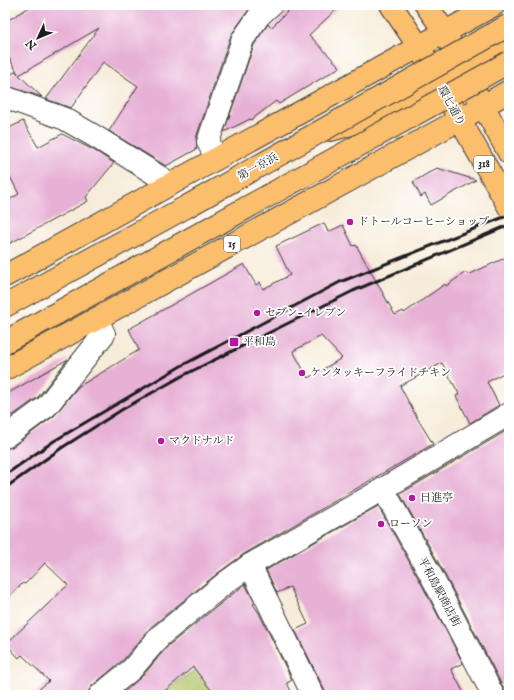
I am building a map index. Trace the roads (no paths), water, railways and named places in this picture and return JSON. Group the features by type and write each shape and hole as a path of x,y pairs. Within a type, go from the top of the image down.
{"main road":[{"name":"環七通り","path":"391,5 419,47 509,207"},
{"name":"318","path":"426,5 444,32 462,69 509,153"},
{"path":"5,276 494,5"},
{"name":"第一京浜","path":"5,306 186,207 509,25"},
{"path":"238,147 277,146 370,119 462,69 509,49"},
{"name":"15","path":"5,342 509,62"},
{"name":"15","path":"5,369 97,320 509,91"}],"street":[{"path":"216,158 208,142 244,39 259,16 271,5"},
{"path":"5,97 65,119 171,184"},
{"path":"5,437 47,406 104,334 97,320"},
{"path":"100,695 132,669 160,636 225,583 250,565 383,490 509,414"},
{"name":"平和島駅商店街","path":"383,490 432,577 488,693"},
{"path":"250,565 313,695"}],"railway":[{"path":"5,475 54,441 181,366 340,282 509,215"},
{"path":"5,488 63,447 123,409 184,375 353,291 509,225"}],"place":[{"name":"ドトールコーヒーショップ","path":"350,222"},
{"name":"セブン-イレブン","path":"257,313"},
{"name":"平和島","path":"234,342"},
{"name":"ケンタッキーフライドチキン","path":"302,373"},
{"name":"マクドナルド","path":"161,441"},
{"name":"日進亭","path":"412,498"},
{"name":"ローソン","path":"381,524"}]}
